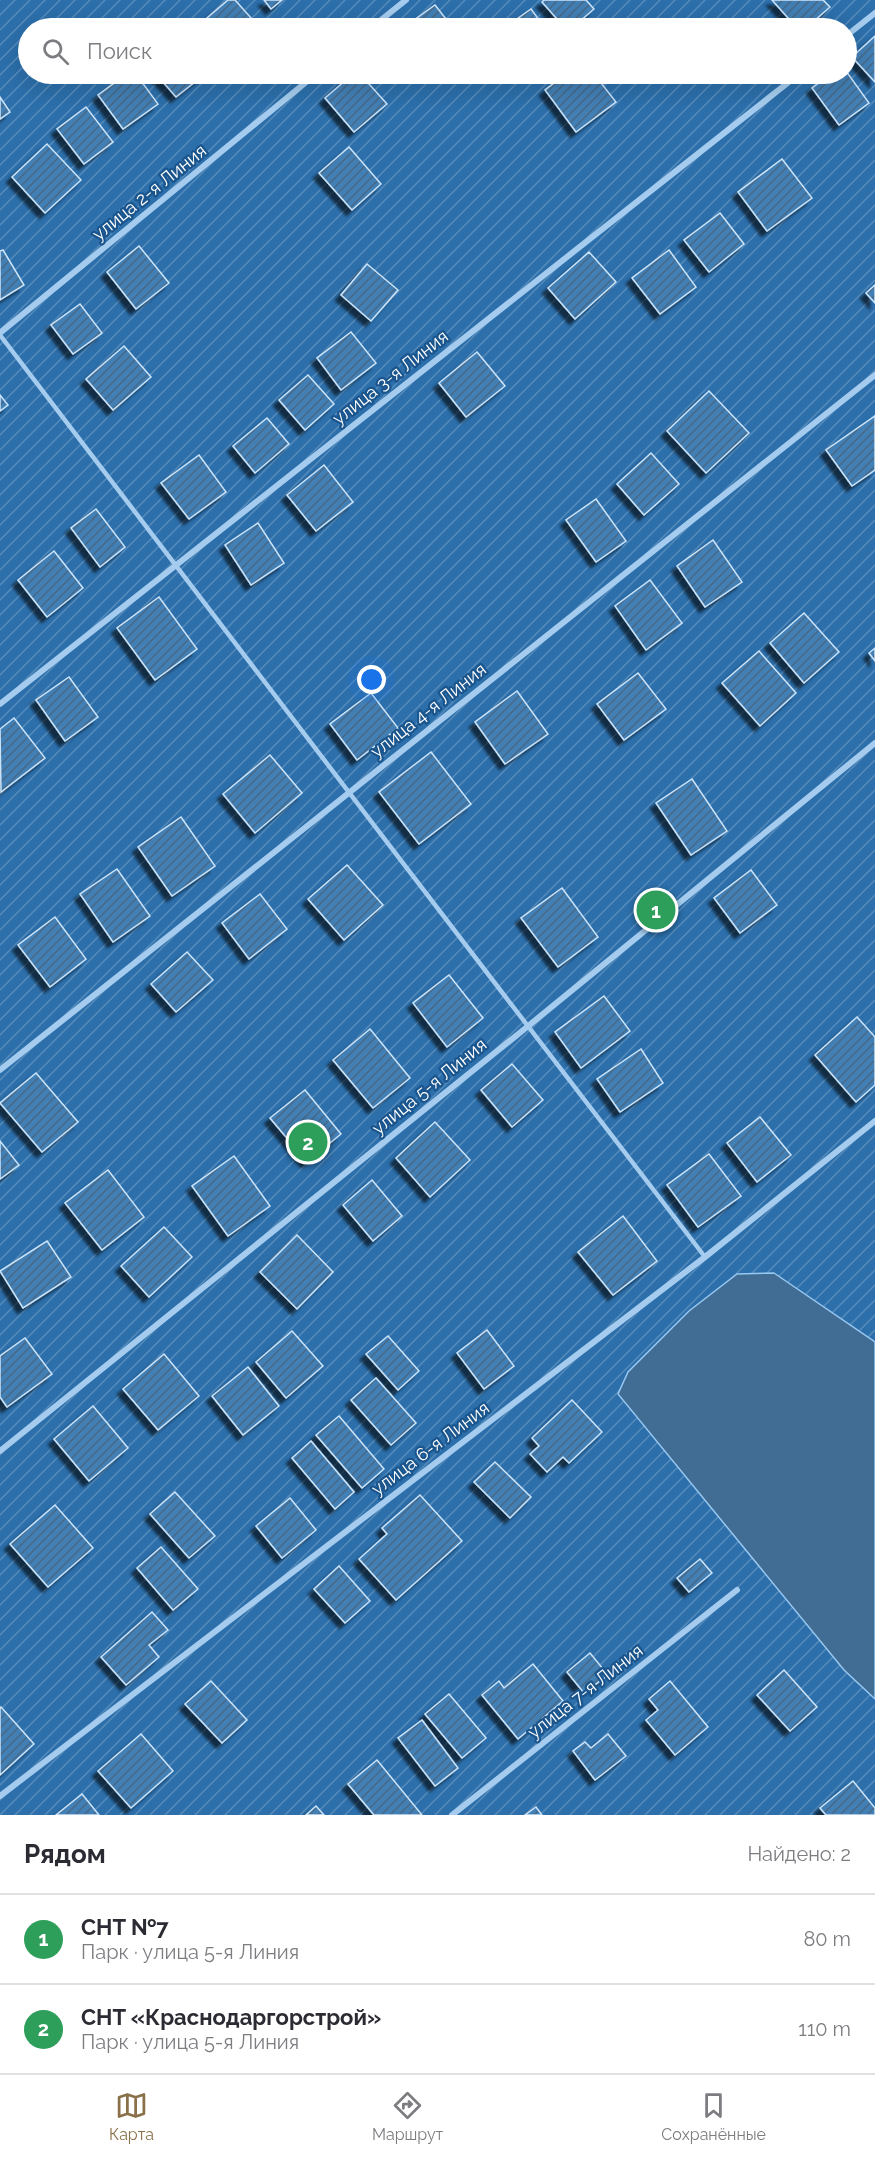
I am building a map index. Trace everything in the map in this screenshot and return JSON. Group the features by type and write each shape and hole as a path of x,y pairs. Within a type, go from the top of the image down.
{"street":[{"path":"384,18 406,0"},
{"path":"857,27 875,13"},
{"name":"улица 2-я Линия","path":"0,334 304,84"},
{"name":"улица 3-я Линия","path":"0,704 786,84"},
{"name":"улица 4-я Линия","path":"0,1070 875,375"},
{"name":"улица 5-я Линия","path":"0,1451 527,1027 875,743"},
{"name":"улица 6-я Линия","path":"0,1796 705,1257 875,1121"},
{"name":"улица 7-я Линия","path":"452,1815 737,1590"}],"lane":[{"path":"0,334 527,1027 705,1257"}],"shaded area":[{"path":"0,0 875,0 875,1815 0,1815"},
{"path":"774,1273 875,1342 875,1699 844,1670 618,1394 628,1372 689,1311 737,1274"}],"building":[{"path":"228,0 235,0 251,18 207,18"},
{"path":"264,0 282,0 271,9"},
{"path":"544,0 586,0 594,9 584,18 556,18 542,2"},
{"path":"772,0 823,0 830,7 817,18 788,18"},
{"path":"435,5 445,18 417,18"},
{"path":"531,9 538,18 518,18"},
{"path":"875,36 875,82 857,62 857,52"},
{"path":"113,84 143,84 158,104 123,129 98,95"},
{"path":"165,84 192,84 176,97"},
{"path":"341,84 369,84 387,104 354,132 325,98"},
{"path":"553,84 602,84 616,102 576,132 545,90"},
{"path":"817,84 855,84 869,103 839,125 812,88"},
{"path":"0,97 10,112 0,119"},
{"path":"86,107 113,142 84,164 57,129"},
{"path":"47,144 81,180 45,213 12,177"},
{"path":"349,147 381,184 352,210 319,173"},
{"path":"782,159 812,198 767,231 738,192"},
{"path":"720,213 744,244 709,272 684,240"},
{"path":"139,246 169,283 136,309 107,272"},
{"path":"3,250 24,285 0,300 0,251"},
{"path":"669,250 696,287 660,314 632,278"},
{"path":"589,252 616,282 575,319 548,288"},
{"path":"367,264 398,290 371,321 341,295"},
{"path":"875,285 875,303 866,293"},
{"path":"80,304 102,333 73,354 51,325"},
{"path":"351,332 376,363 341,390 317,358"},
{"path":"124,346 151,377 113,410 86,379"},
{"path":"477,352 505,386 466,417 439,383"},
{"path":"308,375 334,404 305,430 279,400"},
{"path":"709,391 749,433 706,473 667,431"},
{"path":"0,395 8,405 0,411"},
{"path":"875,416 875,470 852,486 826,450"},
{"path":"267,418 289,444 255,473 233,446"},
{"path":"651,453 679,484 644,515 617,484"},
{"path":"199,455 226,492 189,519 161,483"},
{"path":"324,465 353,502 316,531 287,495"},
{"path":"596,499 626,541 596,562 566,520"},
{"path":"96,509 125,547 100,567 71,528"},
{"path":"258,523 284,563 251,585 225,545"},
{"path":"713,540 742,582 705,607 677,566"},
{"path":"54,551 83,588 47,617 18,580"},
{"path":"650,580 682,623 646,650 615,606"},
{"path":"159,597 197,649 155,680 117,628"},
{"path":"804,613 839,652 804,683 770,643"},
{"path":"875,648 875,661 869,653"},
{"path":"759,651 796,693 760,726 722,683"},
{"path":"638,673 666,709 624,740 597,704"},
{"path":"69,677 98,717 65,741 36,700"},
{"path":"517,691 548,734 505,764 475,722"},
{"path":"371,693 398,728 357,760 330,724"},
{"path":"14,718 45,758 1,792 0,729"},
{"path":"431,752 471,804 419,844 379,792"},
{"path":"270,755 302,793 255,833 223,794"},
{"path":"692,779 727,831 691,855 656,803"},
{"path":"181,817 215,866 172,896 138,847"},
{"path":"347,865 383,905 344,940 308,899"},
{"path":"117,869 150,916 113,942 80,894"},
{"path":"751,870 777,905 740,933 714,898"},
{"path":"562,888 598,937 558,967 521,918"},
{"path":"260,894 287,929 249,959 222,923"},
{"path":"55,917 86,959 50,987 18,945"},
{"path":"187,952 213,980 176,1012 151,984"},
{"path":"449,975 483,1018 447,1047 413,1003"},
{"path":"604,996 630,1031 581,1068 555,1032"},
{"path":"857,1017 875,1037 875,1085 856,1102 815,1055"},
{"path":"370,1029 410,1078 373,1108 333,1060"},
{"path":"641,1049 663,1083 620,1112 597,1079"},
{"path":"512,1064 543,1100 512,1127 481,1090"},
{"path":"36,1073 78,1122 42,1152 0,1103"},
{"path":"305,1090 341,1134 307,1162 270,1118"},
{"path":"760,1117 791,1155 757,1182 727,1143"},
{"path":"435,1122 470,1160 430,1197 396,1158"},
{"path":"0,1141 19,1165 0,1179"},
{"path":"709,1154 741,1196 698,1227 667,1185"},
{"path":"234,1156 270,1206 228,1236 192,1186"},
{"path":"108,1170 144,1217 102,1250 65,1203"},
{"path":"372,1180 402,1216 373,1241 343,1205"},
{"path":"623,1216 657,1261 613,1295 578,1252"},
{"path":"164,1227 192,1257 149,1297 121,1266"},
{"path":"297,1235 333,1272 297,1309 260,1272"},
{"path":"47,1241 71,1277 23,1308 0,1271"},
{"path":"487,1330 514,1366 484,1389 457,1353"},
{"path":"292,1331 323,1366 286,1398 256,1362"},
{"path":"388,1336 419,1371 398,1390 366,1354"},
{"path":"25,1338 52,1374 7,1407 0,1397 0,1356"},
{"path":"164,1354 199,1396 158,1430 123,1389"},
{"path":"248,1367 279,1406 243,1435 212,1396"},
{"path":"376,1378 416,1423 391,1445 351,1400"},
{"path":"572,1400 602,1432 569,1463 563,1457 547,1472 530,1454 539,1446 532,1438"},
{"path":"93,1406 128,1448 89,1481 54,1439"},
{"path":"339,1416 384,1469 362,1488 316,1435"},
{"path":"311,1441 354,1492 335,1509 292,1458"},
{"path":"495,1462 531,1497 510,1518 474,1482"},
{"path":"175,1492 215,1536 189,1558 150,1514"},
{"path":"420,1495 462,1541 396,1600 359,1559 387,1534 382,1528"},
{"path":"290,1498 316,1530 282,1558 256,1526"},
{"path":"55,1505 93,1548 48,1587 10,1544"},
{"path":"161,1547 198,1589 173,1610 137,1568"},
{"path":"700,1559 712,1573 689,1592 677,1578"},
{"path":"339,1566 370,1601 345,1623 314,1589"},
{"path":"152,1612 168,1630 149,1645 159,1657 126,1685 101,1657"},
{"path":"590,1653 608,1675 584,1693 567,1672"},
{"path":"533,1664 563,1701 518,1739 482,1695 499,1681 504,1688"},
{"path":"784,1670 817,1707 790,1731 757,1695"},
{"path":"211,1681 247,1720 222,1743 185,1704"},
{"path":"670,1681 708,1727 675,1755 646,1720 658,1710 649,1699"},
{"path":"449,1694 486,1738 462,1758 425,1714"},
{"path":"1,1707 34,1744 0,1775 0,1709"},
{"path":"422,1720 458,1768 435,1786 398,1738"},
{"path":"141,1734 173,1771 131,1808 98,1771"},
{"path":"608,1734 626,1756 595,1780 573,1751 585,1742 591,1748"},
{"path":"377,1760 422,1815 374,1815 348,1784"},
{"path":"853,1781 875,1808 875,1815 826,1815 820,1808"},
{"path":"82,1794 99,1815 56,1815"},
{"path":"316,1806 324,1815 306,1815"},
{"path":"536,1807 542,1815 525,1815"}],"place":[{"name":"СНТ №7","path":"656,910"},
{"name":"СНТ «Краснодаргорстрой»","path":"308,1142"}]}
